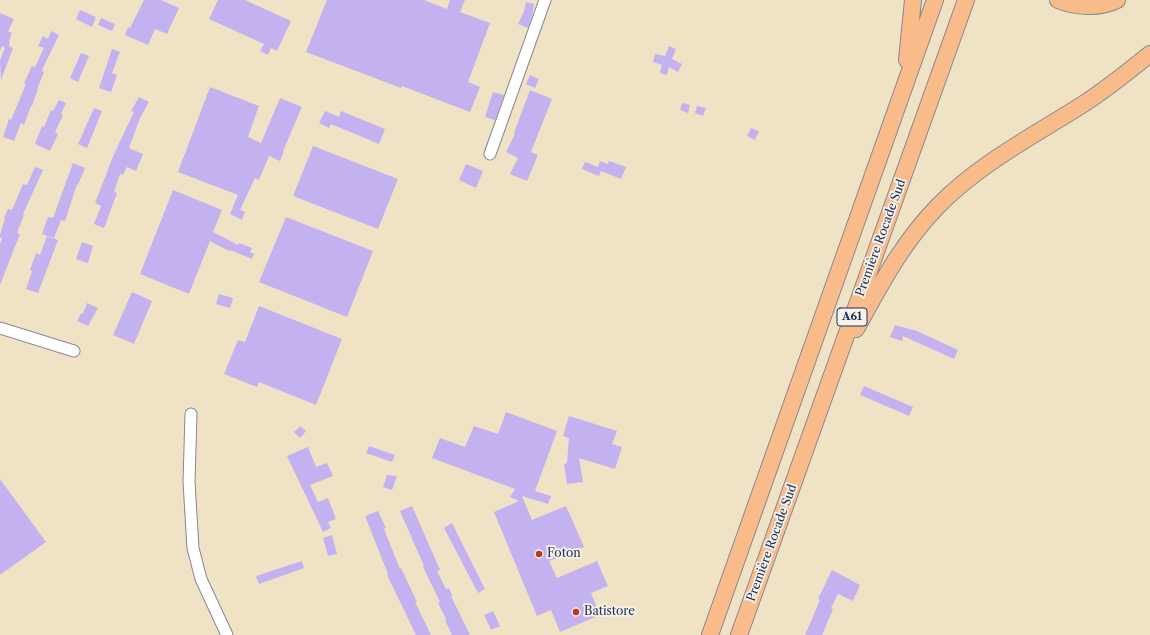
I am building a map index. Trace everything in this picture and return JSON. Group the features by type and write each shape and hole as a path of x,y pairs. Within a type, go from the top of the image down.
{"highway":[{"path":"904,85 913,0"},
{"name":"A61","path":"710,635 935,0"},
{"name":"Première Rocade Sud","path":"739,635 966,0"},
{"path":"1058,0 1078,6 1095,6 1117,0"},
{"path":"831,376 886,275 901,251 918,228 939,205 960,185 989,164 1086,102 1122,77 1150,54"}],"lane":[{"path":"490,154 545,0"},
{"path":"0,328 74,351"},
{"path":"191,414 189,482 193,548 201,579 227,635"}],"building":[{"path":"144,0 161,0 179,8 167,34 155,29 148,45 125,35"},
{"path":"218,0 245,0 291,21 277,51 271,48 268,55 260,51 264,44 209,19"},
{"path":"327,0 424,0 447,9 450,0 465,0 460,12 490,23 468,82 480,87 470,112 306,52"},
{"path":"526,2 534,4 528,28 518,24"},
{"path":"80,10 96,17 92,27 76,19"},
{"path":"0,13 14,19 8,31 12,33 9,46 13,48 1,80 0,60 5,48 2,46 0,50"},
{"path":"101,18 115,24 112,31 98,25"},
{"path":"51,31 59,35 42,70 44,72 24,125 21,123 14,141 3,137 9,119 11,120 26,84 24,83 32,66 35,67 44,48 38,46 43,36 48,39"},
{"path":"669,46 676,49 672,59 682,64 678,72 669,67 667,75 660,73 662,65 653,62 655,54 665,56"},
{"path":"112,49 120,52 112,73 117,75 111,92 99,88"},
{"path":"81,53 89,56 78,82 70,78"},
{"path":"530,75 539,79 535,88 526,84"},
{"path":"210,87 259,106 248,137 261,143 280,98 302,107 280,161 269,156 259,180 255,178 240,210 245,212 242,220 230,214 238,195 178,172"},
{"path":"530,90 552,99 531,152 538,155 527,181 510,174 518,158 506,152 515,134 514,133"},
{"path":"493,92 504,95 495,120 485,117"},
{"path":"139,97 149,102 140,118 129,148 143,154 136,171 127,167 123,175 120,174 114,192 117,193 104,228 94,224 101,206 95,203 114,154 134,112 131,111"},
{"path":"59,100 66,103 61,114 63,115 55,132 58,134 50,151 35,144 42,126 44,127 51,110 53,111"},
{"path":"682,103 690,105 688,113 680,110"},
{"path":"697,106 706,108 703,116 695,113"},
{"path":"94,108 102,111 87,148 78,144"},
{"path":"325,111 339,117 341,111 385,129 379,144 331,124 329,128 319,123"},
{"path":"751,128 759,131 755,140 747,136"},
{"path":"313,146 398,179 378,229 293,196"},
{"path":"600,161 608,164 609,161 626,167 621,179 601,171 599,176 582,169 585,162 598,167"},
{"path":"73,163 85,168 78,185 77,184 65,221 61,220 54,238 42,234 48,217 53,218"},
{"path":"466,164 483,171 476,188 459,180"},
{"path":"35,167 43,170 23,214 24,215 17,233 20,234 0,285 0,244 2,238 0,235 4,218 8,209 12,210 23,184 27,185"},
{"path":"173,190 222,210 213,232 238,245 239,243 252,248 250,252 254,254 252,259 230,250 229,251 210,241 189,294 140,274"},
{"path":"286,217 373,251 347,317 259,282"},
{"path":"47,236 58,240 38,293 26,289 32,271 30,270 36,253 40,255"},
{"path":"82,242 93,246 88,263 76,259"},
{"path":"132,292 152,301 134,344 113,335"},
{"path":"219,294 233,298 230,308 216,304"},
{"path":"87,303 98,308 88,326 77,321 81,313 83,314"},
{"path":"259,306 342,339 316,405 259,382 257,387 224,374 238,340 245,342"},
{"path":"895,325 917,331 958,350 954,359 903,336 902,341 890,337"},
{"path":"864,386 913,407 909,416 860,395"},
{"path":"506,412 557,431 535,491 551,496 548,504 522,496 532,520 566,506 584,547 549,561 557,578 597,561 608,586 591,593 600,615 560,632 551,610 537,616 494,512 519,501 510,497 515,489 432,458 440,438 465,447 474,426 498,434"},
{"path":"569,416 617,431 612,444 622,447 615,469 579,458 583,482 567,484 564,464 567,463 569,438 563,436"},
{"path":"300,426 306,431 300,438 294,432"},
{"path":"369,446 395,455 392,462 366,453"},
{"path":"308,447 316,467 327,463 333,476 310,485 318,502 328,498 336,519 328,522 331,528 323,532 287,456"},
{"path":"387,475 397,476 392,490 383,487"},
{"path":"0,479 46,542 0,575"},
{"path":"412,506 440,570 437,571 446,589 449,588 452,595 451,596 470,635 452,635 445,620 446,619 438,603 440,602 423,567 424,566 400,511"},
{"path":"378,511 386,528 384,529 400,569 401,568 431,635 416,635 387,575 388,574 365,516"},
{"path":"452,523 485,589 478,593 444,528"},
{"path":"332,535 337,554 328,556 323,538"},
{"path":"302,561 304,568 259,584 256,576"},
{"path":"832,570 860,585 853,601 838,594 831,608 833,609 822,635 805,635 820,600 818,599"},
{"path":"493,611 500,626 491,630 484,615"}],"place":[{"name":"Foton","path":"539,554"},
{"name":"Batistore","path":"576,612"}]}
